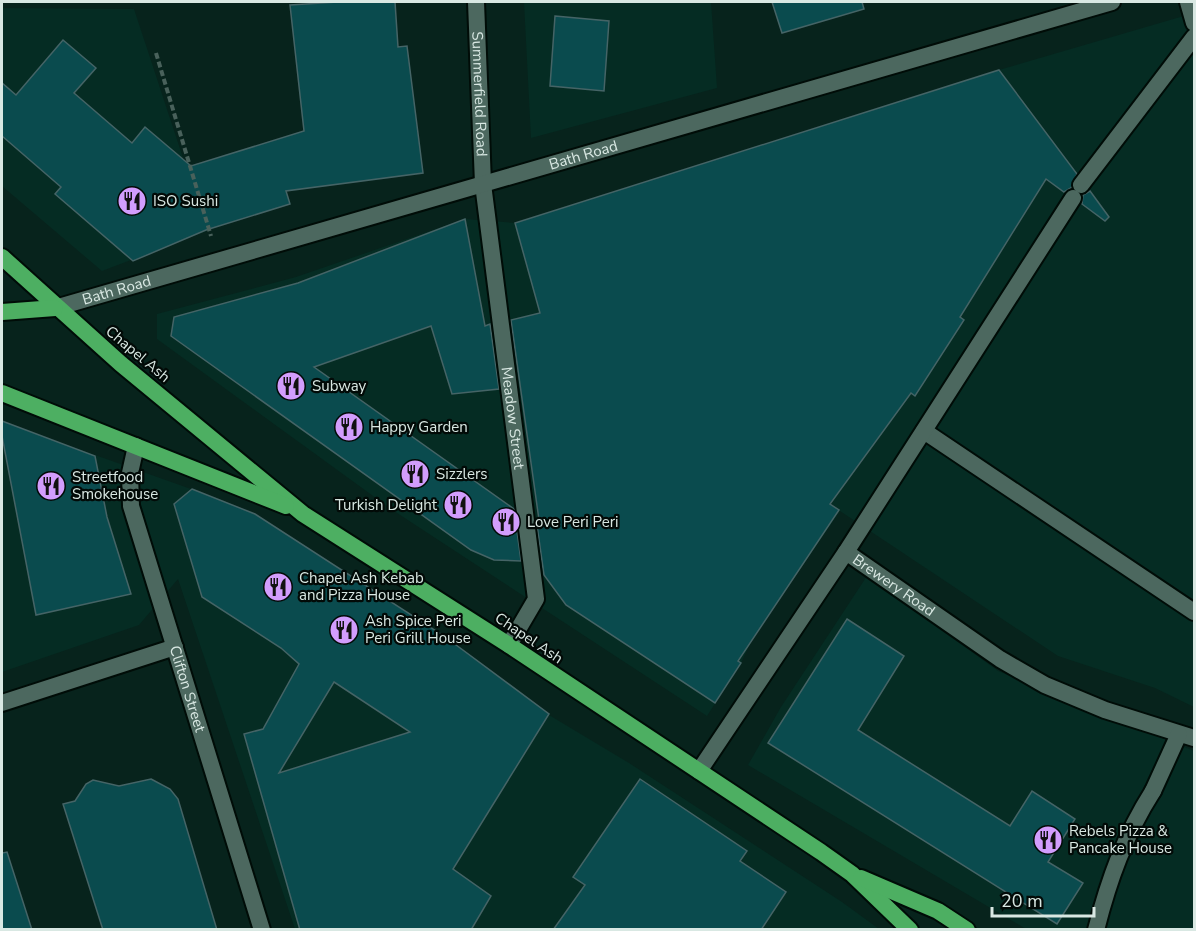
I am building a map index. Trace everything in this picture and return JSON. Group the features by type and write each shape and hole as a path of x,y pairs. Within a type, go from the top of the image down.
{"highway":[{"name":"Chapel Ash","path":"2,257 55,308 303,514 509,645 852,874"},
{"path":"2,312 55,308"},
{"path":"2,393 303,514"},
{"path":"852,874 910,930"},
{"path":"852,874 938,911 967,930"}],"street":[{"name":"Summerfield Road","path":"477,2 483,184"},
{"name":"Bath Road","path":"55,308 1112,2"},
{"path":"1188,2 1194,23"},
{"path":"846,552 1077,191 1194,37"},
{"name":"Meadow Street","path":"483,184 536,599 509,645"},
{"path":"924,431 1194,612"},
{"name":"Clifton Street","path":"136,446 130,473 131,506 262,930"},
{"name":"Brewery Road","path":"699,771 846,552 1000,659 1045,685 1105,710 1187,736 1132,824 1111,874 1096,930"},
{"path":"2,703 175,647"}],"path":[{"path":"156,53 219,260"}],"shaded area":[{"path":"524,2 711,2 717,88 531,138"},
{"path":"2,8 134,9 207,231 102,271 2,186"},
{"path":"1194,13 1194,707 1155,688 1058,656 840,511 752,640 741,663 707,716 391,509 157,339 157,314 296,277 465,219 515,223 999,70"},
{"path":"2,422 222,500 255,514 453,642 549,715 629,763 842,902 879,929 295,929 178,579 139,625 2,672"},
{"path":"867,576 998,671 1194,751 1194,929 1026,929 748,765 781,707"}],"building":[{"path":"395,2 398,47 407,46 423,173 286,191 290,204 206,230 133,261 55,194 61,187 2,136 2,83 16,95 63,40 96,68 74,93 132,143 145,127 191,166 304,131 290,5"},
{"path":"772,2 862,2 864,9 782,33"},
{"path":"555,16 609,21 604,91 550,86"},
{"path":"999,70 1077,174 1071,188 1064,192 1046,179 960,317 964,320 915,396 911,393 830,504 839,510 738,661 741,663 715,703 566,605 544,575 537,525 540,527 511,320 540,313 515,223"},
{"path":"1090,191 1109,217 1105,221 1082,204 1083,195"},
{"path":"465,219 485,326 490,324 499,389 452,394 431,326 314,367 514,509 521,561 494,560 471,550 171,336 174,317 298,283"},
{"path":"2,421 95,456 107,517 131,594 36,615 2,436"},
{"path":"192,489 255,514 444,636 549,714 453,869 491,896 471,930 300,930 244,734 263,729 299,664 281,648 202,597 174,504","holes":["334,682 410,732 279,773"]},
{"path":"847,619 904,656 858,730 1010,826 1032,791 1075,819 1048,862 1083,883 1057,924 768,743"},
{"path":"151,779 170,789 178,799 217,930 103,930 63,804 75,801 86,784 93,780 119,786"},
{"path":"640,779 747,851 740,861 786,892 761,930 553,930 585,885 573,877"},
{"path":"7,852 32,930 2,930 2,853"}],"place":[{"name":"ISO Sushi","path":"132,201"},
{"name":"Subway","path":"291,386"},
{"name":"Happy Garden","path":"349,427"},
{"name":"Sizzlers","path":"415,474"},
{"name":"Streetfood Smokehouse","path":"51,486"},
{"name":"Turkish Delight","path":"458,505"},
{"name":"Love Peri Peri","path":"506,522"},
{"name":"Chapel Ash Kebab and Pizza House","path":"278,587"},
{"name":"Ash Spice Peri Peri Grill House","path":"344,630"},
{"name":"Rebels Pizza & Pancake House","path":"1048,840"}]}
